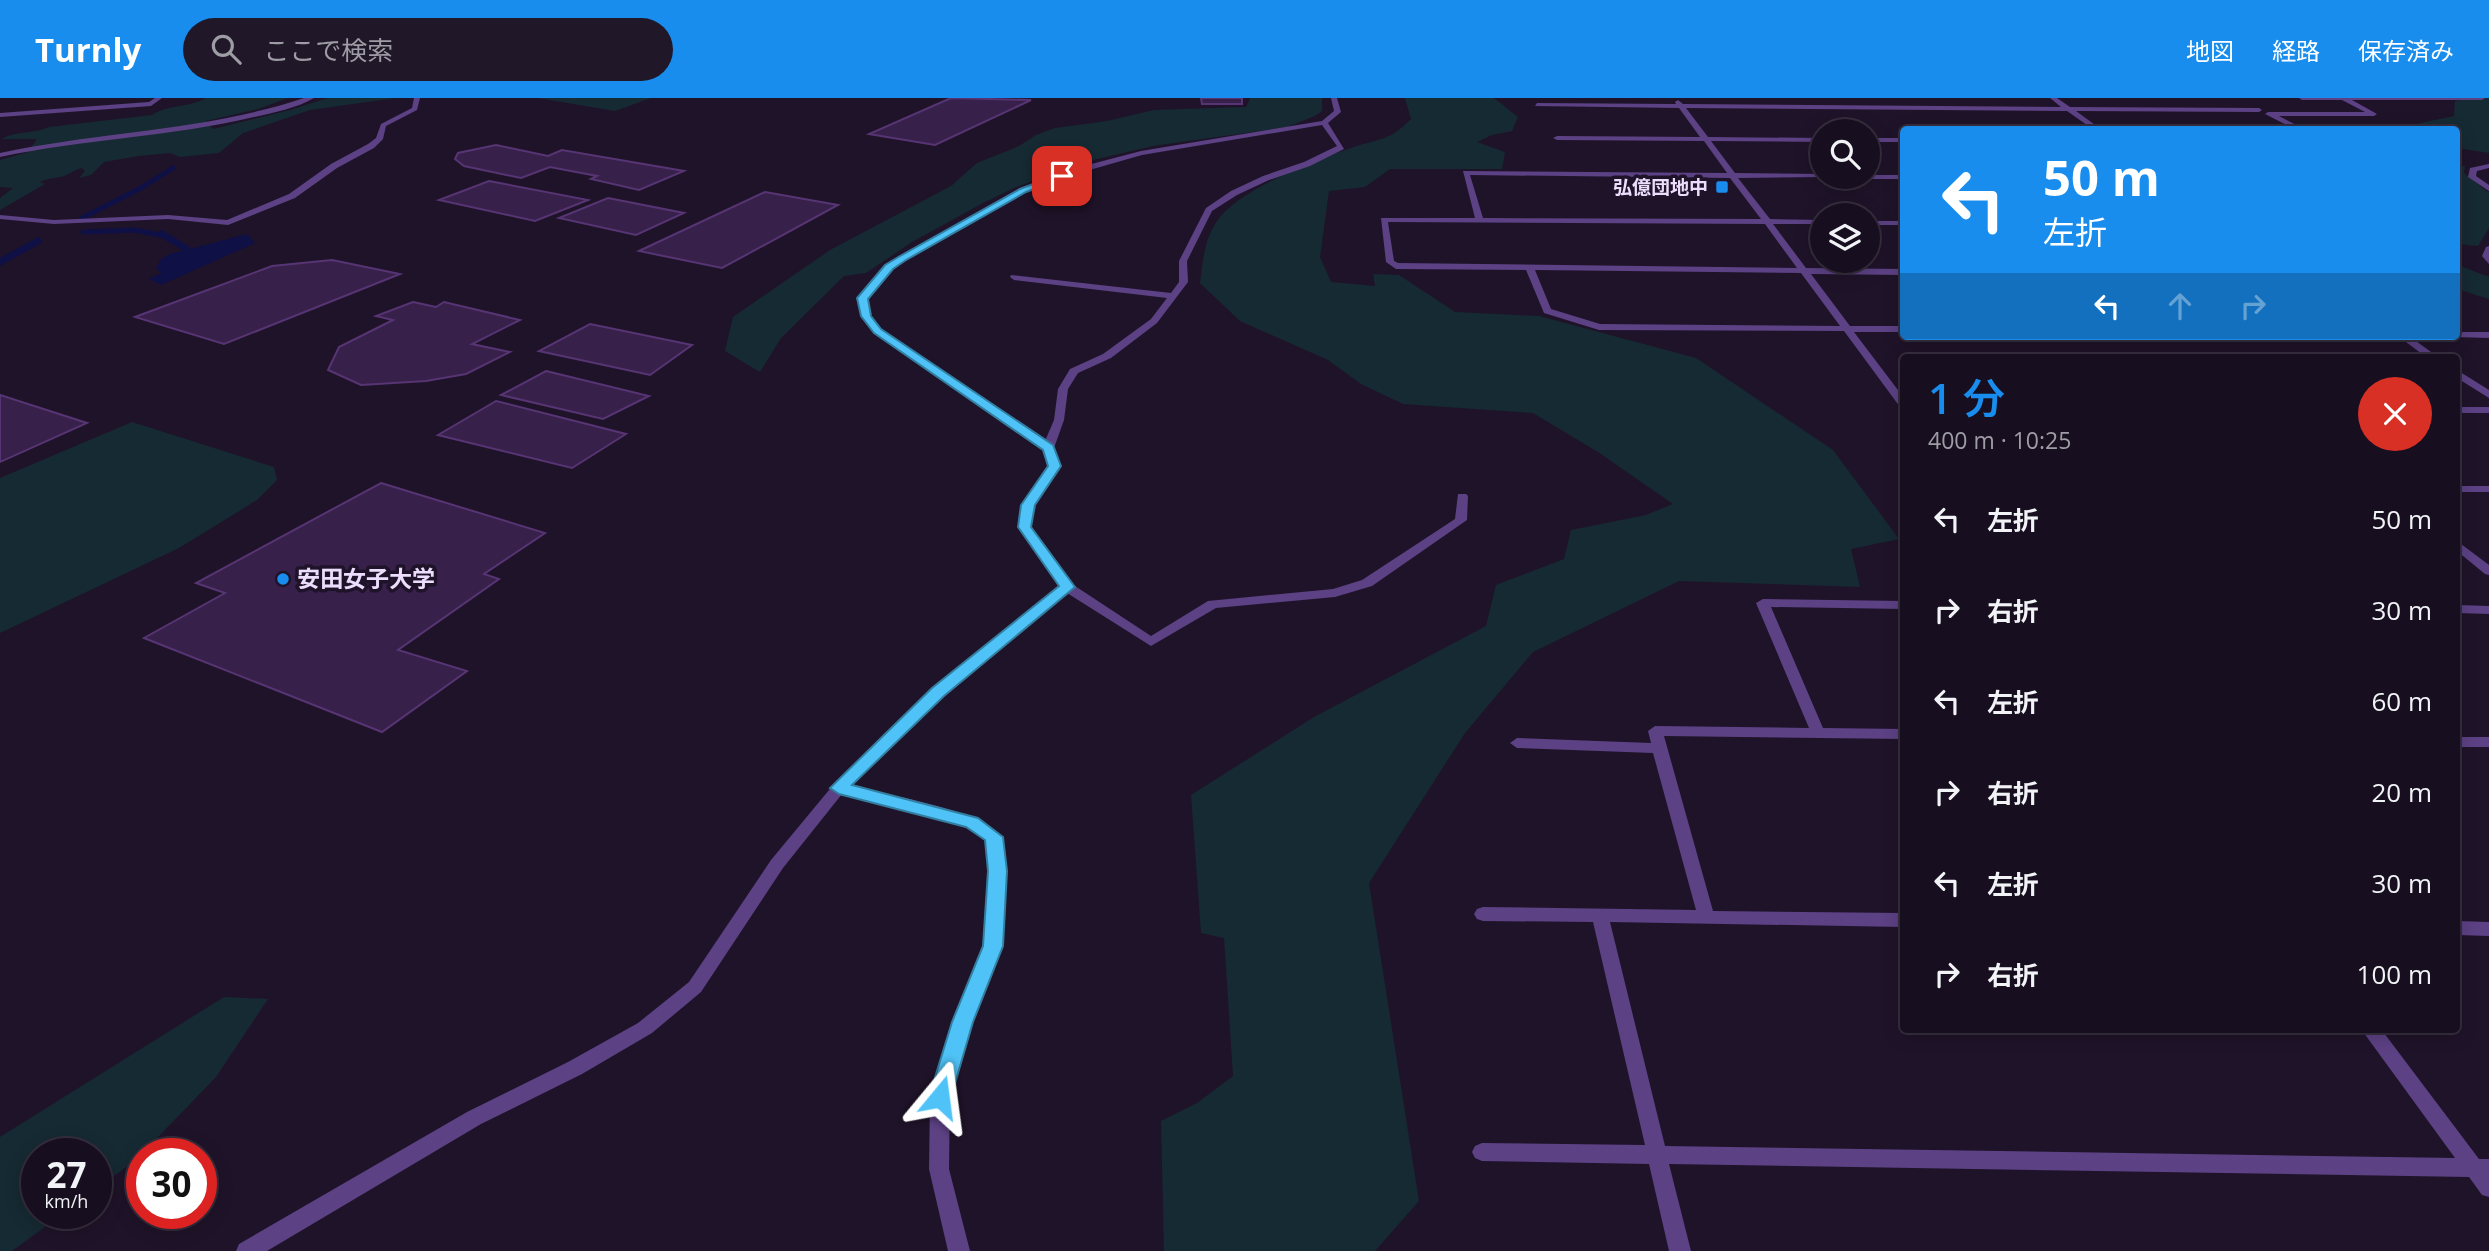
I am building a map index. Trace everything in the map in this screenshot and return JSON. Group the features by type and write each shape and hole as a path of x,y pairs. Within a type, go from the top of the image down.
{"street":[{"path":"0,115 151,104 159,98"},
{"path":"0,155 61,141 210,125 245,118 311,98"},
{"path":"0,217 54,222 168,217 228,223 292,195 334,166 371,146 379,139 383,125 415,109 417,98"},
{"path":"1334,98 1338,112 1324,122 1141,153 1041,183 1013,196 889,267 862,298 866,316 877,331 1048,448 1055,466 1028,505 1024,527 1067,587 1150,642 1213,604 1335,593 1367,583 1461,520 1462,496"},
{"path":"1675,98 1900,399"},
{"path":"2053,98 2093,126"},
{"path":"2302,98 2482,98"},
{"path":"2268,114 2374,114 2344,98"},
{"path":"2239,102 2294,126"},
{"path":"1537,106 2259,110"},
{"path":"1048,448 1059,420 1063,389 1073,371 1107,356 1154,321 1184,282 1183,261 1209,210 1234,193 1266,178 1307,164 1341,147 1324,122"},
{"path":"1557,138 1810,140"},
{"path":"1880,140 1900,140"},
{"path":"2489,166 2477,167 2473,170 2472,177 2489,189"},
{"path":"1480,221 1466,173 1810,176"},
{"path":"1880,177 1900,177"},
{"path":"1810,222 1384,220 1390,262 1396,267 1900,272"},
{"path":"1880,223 1900,223"},
{"path":"2489,249 2486,256 2489,261"},
{"path":"1530,269 1547,312 1599,327 1900,329"},
{"path":"1014,276 1172,296"},
{"path":"2460,335 2489,335"},
{"path":"2409,340 2429,354"},
{"path":"2460,375 2489,395"},
{"path":"2460,410 2489,410"},
{"path":"2460,489 2489,489"},
{"path":"2460,547 2489,571"},
{"path":"247,1251 474,1118 575,1068 645,1028 695,988 778,864 839,788 938,692 1067,587"},
{"path":"1818,733 1763,603 1900,605"},
{"path":"2460,609 2489,610"},
{"path":"1706,917 1655,731 1900,734"},
{"path":"2460,742 2489,742"},
{"path":"1517,743 1660,748"},
{"path":"839,788 971,822 993,837 998,871 993,946 962,1022 940,1097 939,1169 959,1251"},
{"path":"1483,914 1900,920"},
{"path":"1600,916 1680,1251"},
{"path":"2460,928 2489,929"},
{"path":"2373,1033 2482,1168 2489,1188"},
{"path":"1482,1152 2482,1168"}],"shaded area":[{"path":"206,98 288,98 258,109 206,121 213,129 328,98 396,98 310,110 243,133 219,153 180,157 170,153 104,162 91,175 79,178 85,171 82,168 40,182 45,184 0,210 0,198 13,188 0,187 0,160 28,152 37,139 2,139 49,127 152,115"},
{"path":"538,98 651,98 615,111"},
{"path":"1250,98 1322,98 1322,111 1287,127 1153,146 1093,160 1016,187 912,242 866,273 844,276 781,338 760,372 725,351 733,317 830,250 951,186 977,163 1055,128 1107,121 1154,110 1246,107"},
{"path":"1405,98 1494,98 1518,117 1512,131 1492,135 1477,142 1505,152 1502,169 1390,169 1365,187 1329,191 1320,257 1331,282 1375,286 1373,274 1399,275 1455,312 1539,316 1696,358 1833,450 1899,539 1851,549 1860,587 1679,581 1533,652 1465,733 1369,883 1419,1201 1375,1251 1164,1251 1161,1121 1197,1103 1233,1076 1224,938 1201,933 1191,795 1314,717 1486,626 1496,585 1564,559 1571,530 1646,515 1673,504 1598,452 1533,413 1403,404 1361,384 1328,360 1240,321 1200,283 1209,236 1227,209 1280,177 1320,159 1384,138 1397,131 1411,119"},
{"path":"2489,98 2489,153 2460,148 2460,126 2407,126 2454,116 2455,101"},
{"path":"2460,165 2465,166 2464,173 2489,193 2489,228 2478,246 2460,244"},
{"path":"247,234 255,243 161,285 149,279 161,273 156,268 161,259 170,254"},
{"path":"2460,264 2489,277 2489,299 2460,290"},
{"path":"132,422 274,467 277,480 257,500 179,548 0,633 0,478"},
{"path":"224,997 268,999 216,1077 157,1138 126,1138 126,1167 112,1177 112,1138 21,1138 21,1229 42,1229 12,1251 0,1251 0,1137"}],"building":[{"path":"951,98 1031,100 935,145 869,134"},
{"path":"1201,98 1242,98 1242,104 1202,104"},
{"path":"496,145 548,156 562,150 684,171 639,190 591,179 597,176 550,167 521,178 464,166 455,159 458,153"},
{"path":"489,181 588,200 535,221 439,200"},
{"path":"765,192 838,205 722,268 639,251"},
{"path":"608,198 684,213 636,235 559,218"},
{"path":"332,260 400,274 224,344 135,317 272,266"},
{"path":"413,302 436,307 444,302 520,320 472,344 510,352 466,374 426,381 361,385 328,370 339,347 393,320 376,316"},
{"path":"590,324 692,345 650,375 539,351"},
{"path":"546,371 649,396 603,419 501,395"},
{"path":"0,395 87,423 0,462"},
{"path":"496,401 626,434 572,468 438,435"},
{"path":"381,483 545,533 484,574 499,579 398,650 467,671 382,732 144,638 225,593 196,583"}],"waterway":[{"path":"82,218 141,188 173,168"},
{"path":"83,232 135,230 165,236"},
{"path":"162,234 187,249"},
{"path":"0,262 38,241"}],"place":[{"name":"弘億団地中","path":"1722,187"},
{"name":"安田女子大学","path":"283,579"}],"route":[{"path":"940,1097 962,1022 993,946 998,871 993,837 971,822 839,788 938,692 1067,587 1024,527 1028,505 1055,466 1048,448 877,331 866,316 862,298 889,267 903,258 1023,190 1062,176"}]}
